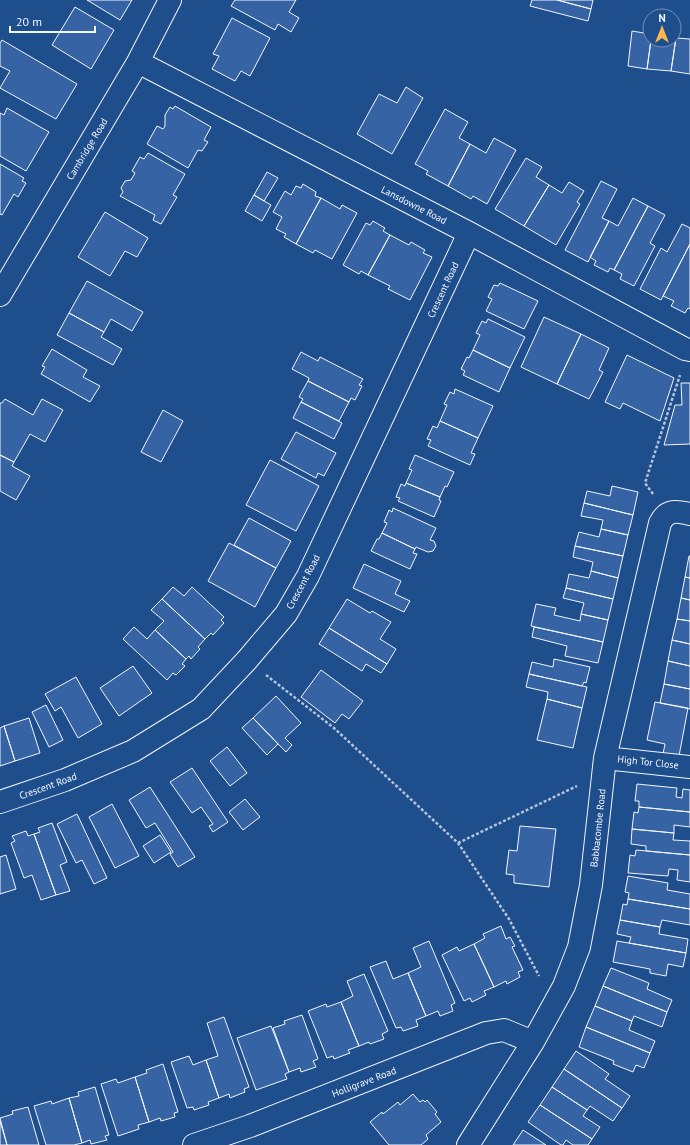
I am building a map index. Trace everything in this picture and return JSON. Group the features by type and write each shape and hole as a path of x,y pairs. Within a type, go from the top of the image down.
{"street":[{"name":"Cambridge Road","path":"0,295 138,62 170,0"},
{"name":"Lansdowne Road","path":"138,62 469,233 688,349"},
{"name":"Crescent Road","path":"0,802 65,780 132,751 201,709 247,660 286,614 308,576 469,233"},
{"path":"667,514 673,511 690,514"},
{"name":"Babbacombe Road","path":"468,1145 533,1042 564,986 579,948 591,885 605,758 660,523 667,514"},
{"name":"High Tor Close","path":"605,758 690,767"},
{"name":"Holligrave Road","path":"194,1145 250,1126 486,1033 504,1030 533,1042"}],"path":[{"path":"667,514 645,483 688,349"},
{"path":"247,660 334,728 458,842 509,919 539,977 557,998"},
{"path":"458,842 576,786 602,788"}],"building":[{"path":"87,0 132,0 120,20"},
{"path":"235,0 296,0 289,12 299,18 291,32 278,24 275,30 231,6"},
{"path":"532,0 557,0 591,9 588,21 530,6"},
{"path":"557,0 593,0 591,9"},
{"path":"75,7 114,30 91,69 52,45"},
{"path":"232,18 270,38 250,76 241,71 235,81 212,69 219,56 213,54"},
{"path":"632,31 642,33 642,48 650,48 647,69 628,66"},
{"path":"682,38 690,39 690,74 671,71 674,48 682,48"},
{"path":"2,40 77,84 56,119 0,88 10,71 0,66 0,43"},
{"path":"650,48 674,48 671,71 647,69"},
{"path":"406,87 423,98 392,154 357,134 379,94 397,103"},
{"path":"175,106 211,127 204,140 208,142 202,151 198,150 188,168 147,144 157,126 163,129 165,126 165,115 170,107 173,109"},
{"path":"7,108 49,132 26,171 0,156 0,113 4,115"},
{"path":"445,109 468,122 459,138 470,144 448,186 426,174 428,171 415,164"},
{"path":"494,138 516,150 487,204 473,196 471,199 448,186 470,144 486,153"},
{"path":"148,153 185,174 173,195 177,197 161,224 153,220 155,215 120,196 123,192 121,188 125,181 131,180 135,173 132,171 140,157 144,159"},
{"path":"526,158 542,167 536,177 549,185 524,226 495,209"},
{"path":"0,164 24,178 22,181 26,183 18,197 14,194 2,215 0,214"},
{"path":"267,172 278,178 264,201 254,195"},
{"path":"601,181 617,189 602,218 609,221 588,262 565,250"},
{"path":"569,182 584,191 577,202 580,204 556,245 524,226 549,185 562,193"},
{"path":"303,184 316,192 315,196 321,198 296,244 284,237 286,234 276,229 282,217 273,212 285,191 291,195 296,186 301,188"},
{"path":"254,195 271,205 262,221 245,211"},
{"path":"321,198 340,209 342,205 357,213 332,259 315,250 313,253 296,244"},
{"path":"633,198 648,206 614,270 610,268 608,272 594,265 596,261 590,257 609,221 618,226"},
{"path":"648,206 665,215 650,243 655,246 634,286 620,279 622,274 614,270"},
{"path":"105,212 148,238 137,257 125,251 110,276 78,257"},
{"path":"373,221 385,228 383,231 390,235 368,275 361,271 359,274 343,265 366,223 370,225"},
{"path":"682,224 690,228 690,244 661,300 640,289 661,248 667,252"},
{"path":"390,235 409,245 411,242 425,250 423,253 432,257 410,300 388,289 390,286 368,275"},
{"path":"690,244 690,309 688,308 685,313 671,306 674,301 663,296"},
{"path":"87,281 143,312 132,331 111,319 104,332 69,313"},
{"path":"500,283 538,301 524,329 486,311 492,299 488,297 494,285 498,286"},
{"path":"69,313 104,332 101,337 122,349 113,365 57,335"},
{"path":"544,317 581,334 557,384 521,367"},
{"path":"488,319 525,337 510,368 473,350 480,335 476,333 482,321 486,323"},
{"path":"581,334 609,348 599,370 603,372 589,399 557,384"},
{"path":"52,349 87,370 83,377 100,386 90,402 41,374 45,367 42,366"},
{"path":"473,350 510,368 499,392 463,375 465,371 461,369 467,357 469,358"},
{"path":"301,352 318,361 320,357 363,379 359,385 362,386 355,400 351,398 349,402 308,381 309,378 292,369"},
{"path":"627,355 674,378 660,421 623,403 620,409 605,402"},
{"path":"308,381 349,402 339,421 301,402 303,399 299,397"},
{"path":"681,383 690,383 690,444 664,445 675,405 682,405"},
{"path":"455,389 493,406 478,438 440,421 447,405 444,404 450,392 454,394"},
{"path":"5,399 33,415 42,399 63,410 45,442 30,434 14,462 0,455 0,403 2,403"},
{"path":"301,402 342,423 334,439 293,418"},
{"path":"163,410 183,421 161,462 141,452"},
{"path":"440,421 478,438 471,453 475,454 470,465 428,446 431,440 427,439 433,426 437,428"},
{"path":"296,432 336,453 324,476 318,473 316,478 281,459"},
{"path":"0,455 14,462 12,466 30,476 16,500 0,491"},
{"path":"415,455 454,472 447,487 445,486 440,497 406,483 412,470 409,469"},
{"path":"270,460 319,486 296,531 246,505"},
{"path":"406,483 440,497 439,500 441,501 434,517 398,501 400,498 396,497 401,484 405,486"},
{"path":"612,486 638,492 633,515 584,503 587,491 610,496"},
{"path":"584,503 633,515 628,535 601,529 603,520 581,516"},
{"path":"393,508 436,528 430,540 434,541 436,546 433,551 428,552 416,547 415,549 382,533 387,523 384,522 389,510 392,512"},
{"path":"249,518 291,541 276,568 234,545"},
{"path":"601,529 628,535 623,556 575,546 579,532 599,537"},
{"path":"382,533 415,549 413,553 417,554 410,569 371,551"},
{"path":"229,543 276,568 255,607 208,581"},
{"path":"575,546 623,556 618,578 591,571 593,562 573,557"},
{"path":"690,556 690,578 685,577"},
{"path":"364,564 401,581 395,594 410,601 404,612 353,588"},
{"path":"591,571 618,578 613,599 566,588 569,574 589,578"},
{"path":"685,577 690,578 690,600 681,598"},
{"path":"173,587 184,596 192,587 224,617 221,620 224,623 213,635 211,633 205,639 162,599"},
{"path":"566,588 613,599 608,620 581,614 584,603 563,598"},
{"path":"681,598 690,600 690,621 677,619"},
{"path":"162,599 205,639 198,647 200,649 191,659 189,656 186,659 155,630 164,621 151,610"},
{"path":"347,599 370,613 372,611 391,622 380,639 396,649 387,664 329,628"},
{"path":"536,604 556,608 554,615 580,621 581,614 608,620 603,642 531,626"},
{"path":"677,619 690,621 690,644 672,640"},
{"path":"134,627 147,639 155,630 186,659 182,664 185,666 176,675 173,673 167,680 123,639"},
{"path":"534,627 603,642 598,663 565,656 567,646 532,637"},
{"path":"329,628 387,664 381,673 366,664 362,671 319,644"},
{"path":"672,640 690,644 690,666 668,661"},
{"path":"554,659 590,667 586,683 584,682 582,686 529,674 532,662 553,667"},
{"path":"668,661 690,666 690,689 664,684"},
{"path":"133,666 152,693 119,716 100,688"},
{"path":"321,670 363,701 349,719 342,714 335,723 301,697"},
{"path":"529,674 587,687 582,708 547,699 548,692 526,687"},
{"path":"76,677 102,724 78,738 61,707 55,711 45,694"},
{"path":"664,684 690,689 690,709 660,703"},
{"path":"276,696 301,723 285,738 292,745 286,752 253,718"},
{"path":"547,699 582,708 573,748 537,740"},
{"path":"655,702 688,708 679,756 663,754 665,744 647,740"},
{"path":"46,705 63,740 49,747 32,712"},
{"path":"29,718 40,753 15,761 4,726"},
{"path":"253,718 278,744 267,755 242,728"},
{"path":"4,726 15,761 0,766 0,728"},
{"path":"227,747 247,773 230,786 210,761"},
{"path":"192,768 228,822 213,832 209,826 213,824 201,807 192,813 170,782"},
{"path":"637,784 677,788 676,797 682,798 683,789 690,790 690,812 639,807 639,801 635,801"},
{"path":"150,787 195,857 178,867 170,854 173,852 155,823 146,828 129,800"},
{"path":"245,799 260,817 243,830 229,812"},
{"path":"112,804 139,856 115,868 89,817"},
{"path":"639,807 690,812 690,827 674,825 674,833 632,829 634,812 638,813"},
{"path":"77,814 107,878 94,884 82,860 76,863 57,824"},
{"path":"52,823 67,862 60,865 70,891 56,895 34,834 40,832 38,828"},
{"path":"520,826 556,829 549,887 514,883 514,875 506,874 509,850 517,851"},
{"path":"632,829 674,833 673,840 690,841 690,855 646,851 646,846 631,844"},
{"path":"26,831 28,836 34,834 56,895 41,900 32,875 24,878 11,843 15,841 12,836"},
{"path":"160,835 171,852 154,863 143,846"},
{"path":"636,850 690,855 690,882 677,880 678,870 669,869 668,876 628,873 630,855 635,856"},
{"path":"6,855 16,889 0,894 0,857"},
{"path":"628,876 668,883 667,890 690,894 690,909 628,899 629,893 625,892"},
{"path":"628,899 690,909 690,925 662,920 660,927 620,920 623,904 627,905"},
{"path":"620,920 660,927 659,934 688,939 686,953 629,943 631,937 617,934"},
{"path":"501,926 506,939 510,937 515,946 512,947 523,970 518,972 520,977 507,984 506,981 494,987 474,944 485,938 483,934"},
{"path":"429,941 455,1003 451,1005 453,1011 440,1016 438,1011 426,1016 408,973 421,967 413,948"},
{"path":"617,941 686,953 683,967 668,964 666,976 650,973 650,969 613,962"},
{"path":"474,944 494,987 484,991 486,995 472,1002 470,998 464,1001 442,955 457,947 459,951"},
{"path":"386,961 393,979 408,973 426,1016 416,1020 418,1026 403,1031 401,1027 396,1028 370,967"},
{"path":"611,968 649,983 647,989 672,1000 667,1012 603,986"},
{"path":"364,974 388,1031 382,1034 384,1039 359,1046 341,1002 353,996 347,981"},
{"path":"603,986 667,1012 662,1027 634,1016 632,1021 595,1006"},
{"path":"341,1002 359,1046 348,1050 350,1053 334,1059 333,1056 327,1058 308,1011 326,1004 327,1007"},
{"path":"595,1006 632,1021 629,1030 655,1041 650,1053 586,1027"},
{"path":"302,1015 318,1059 313,1061 316,1067 301,1072 300,1068 289,1072 273,1028 285,1024 284,1021"},
{"path":"224,1017 249,1087 244,1089 245,1092 230,1098 229,1094 219,1098 206,1060 218,1056 207,1023"},
{"path":"271,1026 289,1072 285,1074 287,1079 256,1090 237,1038"},
{"path":"586,1027 650,1053 644,1068 636,1065 633,1072 613,1064 614,1061 579,1047"},
{"path":"576,1051 609,1074 605,1079 630,1096 622,1108 564,1069"},
{"path":"189,1056 193,1065 206,1060 219,1098 208,1102 209,1105 194,1110 193,1107 187,1108 171,1062"},
{"path":"163,1064 178,1112 174,1113 175,1117 161,1121 160,1118 149,1122 135,1077 147,1073 146,1070"},
{"path":"564,1069 622,1108 613,1121 590,1106 587,1110 552,1087"},
{"path":"135,1077 149,1122 138,1125 139,1129 118,1136 101,1084 116,1079 118,1083"},
{"path":"95,1087 109,1135 105,1136 107,1140 91,1144 90,1140 82,1143 69,1098 79,1096 78,1092"},
{"path":"552,1087 587,1110 583,1116 600,1127 592,1139 540,1105"},
{"path":"413,1094 420,1102 423,1100 425,1102 427,1100 437,1112 435,1114 441,1122 426,1135 428,1139 421,1145 389,1145 370,1122 398,1102 400,1105"},
{"path":"69,1098 82,1143 74,1145 46,1145 34,1106 51,1101 52,1104"},
{"path":"540,1105 592,1139 588,1145 573,1145 566,1140 563,1145 561,1145 528,1122"},
{"path":"28,1107 39,1145 7,1145 0,1118 13,1114 12,1111"},
{"path":"0,1121 7,1145 0,1145"},
{"path":"523,1130 546,1145 513,1145"}]}
